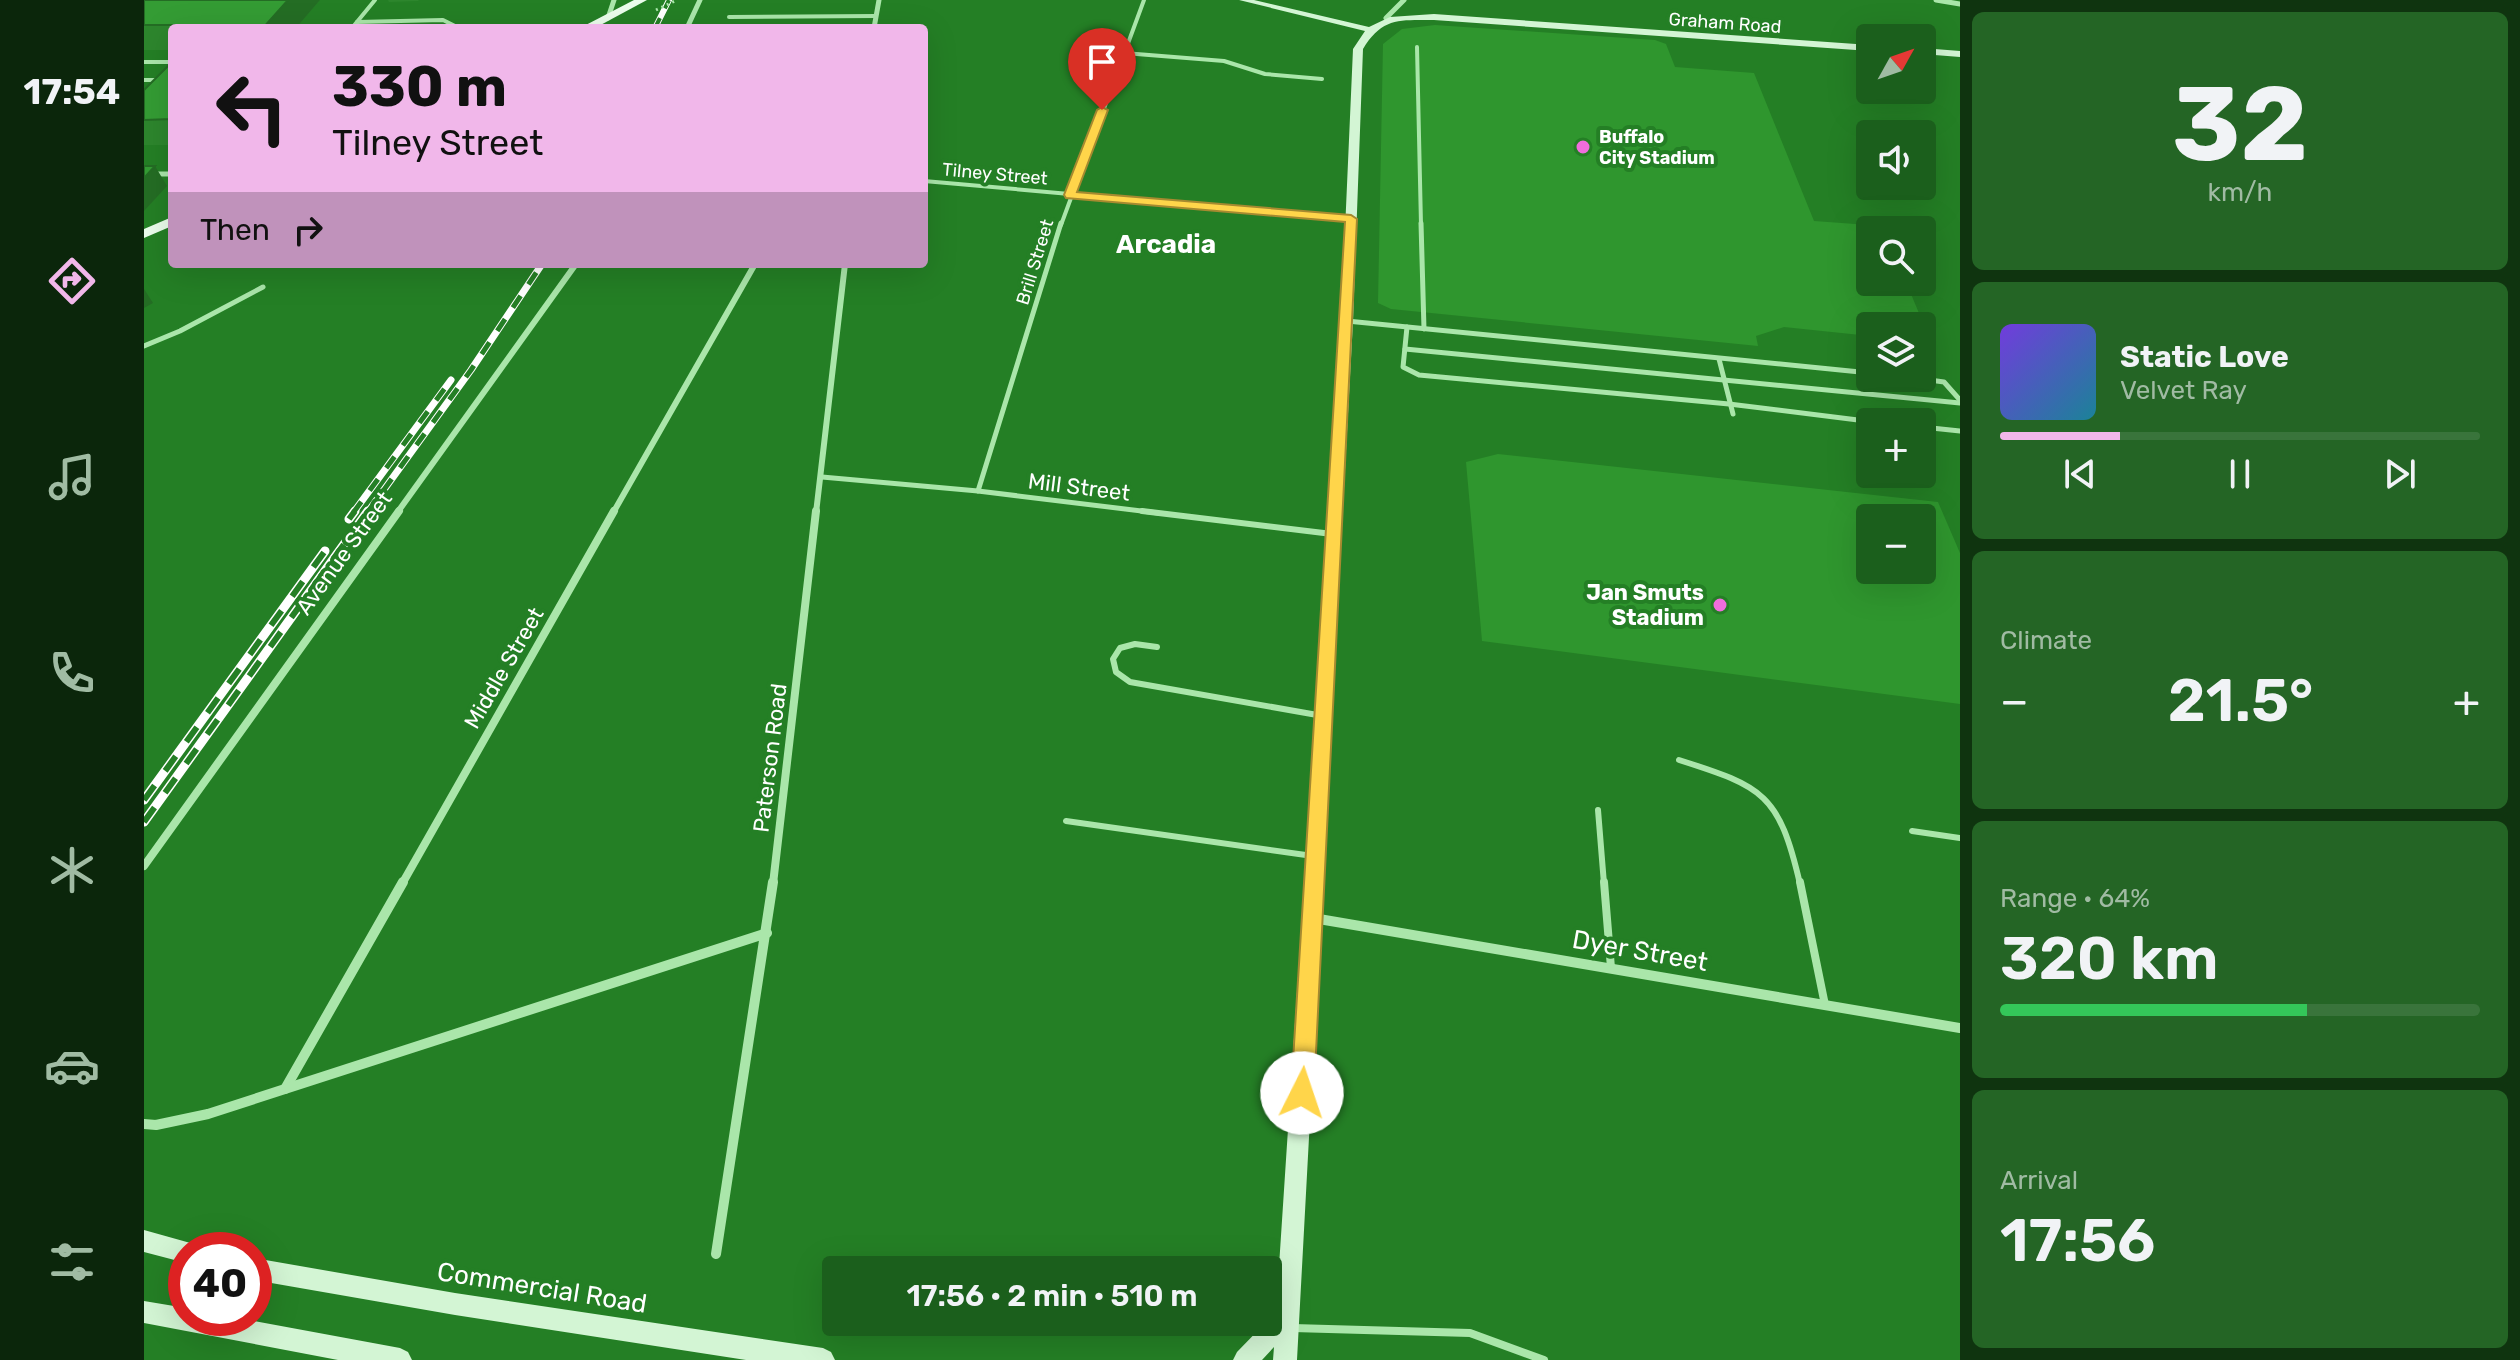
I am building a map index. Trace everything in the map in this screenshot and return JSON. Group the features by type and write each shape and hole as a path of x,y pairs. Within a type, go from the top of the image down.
{"main road":[{"path":"595,24 642,0"},
{"path":"144,234 168,223"}],"street":[{"path":"608,18 614,0"},
{"path":"689,24 700,0"},
{"path":"875,24 879,0"},
{"path":"1243,0 1371,30"},
{"path":"1285,1360 1347,321 1358,49 1371,30 1404,0"},
{"path":"1936,0 1960,4"},
{"name":"Graham Road","path":"1386,18 1434,17 1856,47"},
{"path":"1936,52 1960,54"},
{"path":"144,174 168,174"},
{"name":"Avenue Street","path":"144,866 573,268"},
{"name":"Middle Street","path":"285,1089 753,268"},
{"name":"Paterson Road","path":"716,1254 767,933 845,268"},
{"name":"Dyer Street","path":"1313,918 1960,1028"},
{"path":"144,1124 156,1125 208,1114 767,933"},
{"path":"144,1241 168,1247"},
{"name":"Commercial Road","path":"272,1272 455,1304 823,1360"},
{"path":"144,1312 375,1358 400,1360"},
{"path":"1245,1360 1285,1324"}],"lane":[{"path":"357,22 375,0"},
{"name":"Brill Street","path":"978,491 1070,195 1144,0"},
{"path":"729,17 876,16"},
{"path":"357,22 443,20 451,24"},
{"path":"1417,47 1424,329"},
{"path":"1124,53 1224,61 1265,74 1322,79"},
{"path":"144,62 168,62"},
{"path":"144,80 168,80"},
{"name":"Tilney Street","path":"928,181 1351,219"},
{"path":"144,346 180,331 263,287"},
{"path":"1347,321 1856,372"},
{"path":"1407,327 1405,370 1419,375 1729,404 1856,420"},
{"path":"1405,349 1960,401"},
{"path":"1719,359 1733,414"},
{"path":"1936,381 1944,382 1960,401"},
{"path":"1936,428 1960,431"},
{"name":"Mill Street","path":"822,477 978,491 1332,534"},
{"path":"1157,647 1135,644 1120,648 1113,659 1116,672 1130,682 1323,716"},
{"path":"1679,760 1741,780 1773,805 1790,844 1825,1005"},
{"path":"1598,810 1611,968"},
{"path":"1066,821 1316,856"},
{"path":"1912,831 1960,838"},
{"path":"1285,1324 1470,1333 1544,1360"}],"path":[{"path":"656,10 677,0"}],"green space":[{"name":"Buffalo City Stadium","path":"1435,25 1655,40 1666,44 1675,67 1754,73 1814,221 1856,224 1856,296 1912,296 1918,312 1856,312 1856,335 1784,327 1756,336 1758,346 1391,309 1378,303 1383,44 1402,29"},
{"name":"Jan Smuts Stadium","path":"1498,454 1938,502 1960,553 1960,704 1482,641 1466,462"}],"building":[{"path":"144,0 288,0 267,24 144,25"},
{"path":"168,66 168,119 144,120 144,90"},
{"path":"144,166 155,166 144,178"}],"railway":[{"path":"657,24 669,0"},
{"path":"367,513 471,370 539,268"},
{"path":"353,513 451,380"},
{"path":"349,519 355,511"},
{"path":"144,822 368,511"},
{"path":"144,800 325,551"}],"place":[{"name":"Buffalo City Stadium","path":"1583,147"},
{"name":"Jan Smuts Stadium","path":"1720,605"}],"district":[{"name":"Arcadia","path":"1166,244"}],"route":[{"path":"1102,110 1070,195 1351,219 1302,1093"}]}
